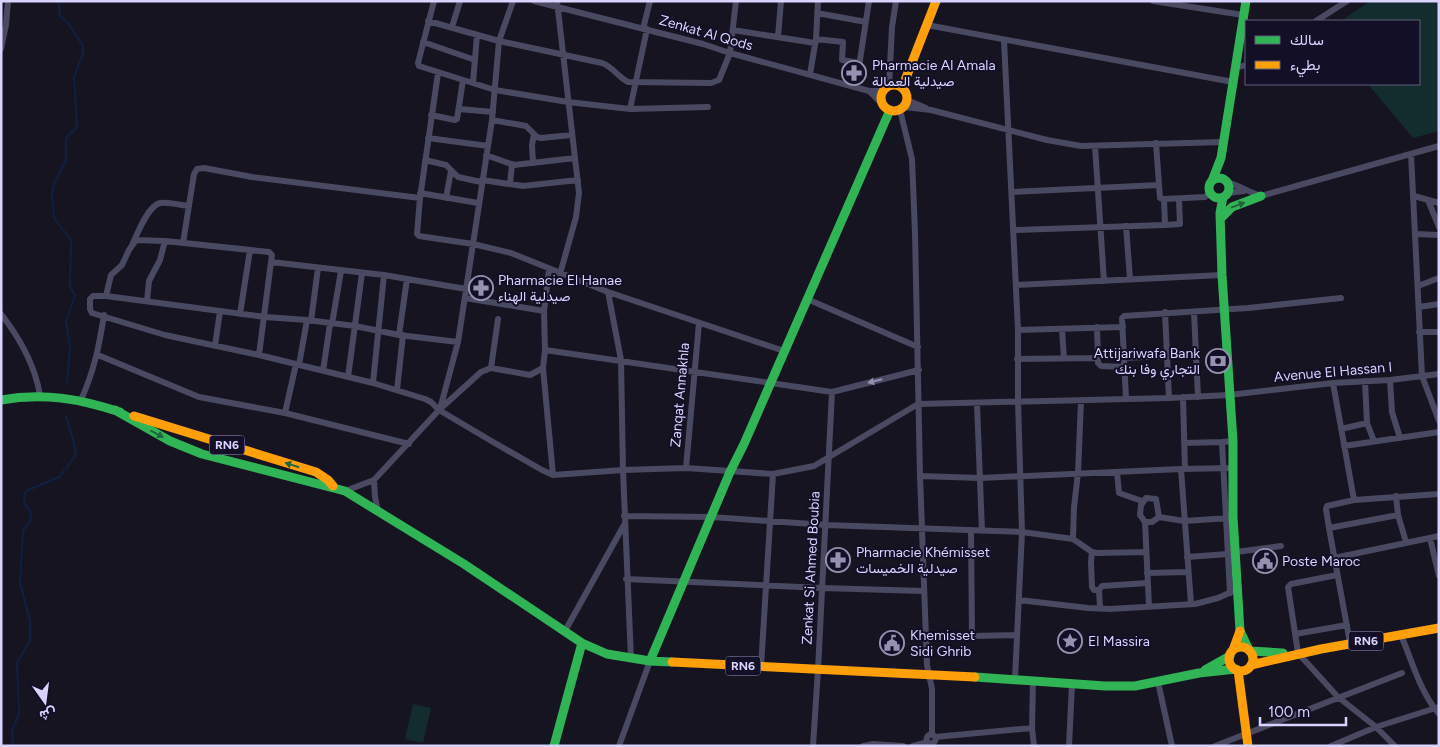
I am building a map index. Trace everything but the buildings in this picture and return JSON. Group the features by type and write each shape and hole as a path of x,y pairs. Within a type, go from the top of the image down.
{"main road":[{"path":"894,107 881,97 893,88 908,68 936,1"},
{"path":"1220,216 1209,186 1221,158 1246,1"},
{"path":"650,661 730,472 882,130 894,107 906,93 893,88"},
{"path":"1221,158 1226,182 1229,187 1220,216 1233,440 1228,468 1230,518 1234,591 1240,631 1253,658 1243,668 1242,693 1249,741"},
{"path":"1212,181 1221,178 1226,182"},
{"path":"1211,194 1217,198 1225,195"},
{"path":"1220,216 1232,207 1261,196"},
{"name":"RN6","path":"1,400 40,395 80,400 316,472 328,480 334,488"},
{"name":"RN6","path":"115,410 170,441 202,454 223,461 345,491 464,564 582,644 607,654 631,658 650,661 1135,686 1199,673 1243,668 1296,654 1439,628"},
{"path":"1240,631 1232,653 1231,663 1243,668"},
{"path":"554,746 582,644"},
{"name":"RN6","path":"1199,673 1243,647 1250,650 1296,654"}],"street":[{"path":"1,49 8,1"},
{"path":"434,1 419,66 495,90 568,102 630,109 708,107"},
{"path":"452,28 460,1"},
{"path":"440,410 458,342 492,120 499,41 513,1"},
{"name":"Zenkat Al Qods","path":"534,1 557,4 870,91"},
{"path":"630,109 650,1"},
{"path":"428,21 477,36 607,65 621,79 628,82 715,82 721,76 730,53 736,1"},
{"path":"778,37 781,1"},
{"path":"810,74 816,41 818,1"},
{"path":"856,86 869,1"},
{"path":"870,91 893,88 892,27 896,1"},
{"path":"1153,1 1243,15"},
{"path":"1318,20 1348,1"},
{"path":"557,4 578,180 578,209 560,274"},
{"path":"817,13 866,22"},
{"path":"927,26 1233,82"},
{"path":"733,30 778,37 843,42 842,60 859,63"},
{"path":"473,83 477,36"},
{"path":"1004,40 1018,330 1017,359 1022,532 1015,679"},
{"path":"423,42 475,60"},
{"path":"1236,68 1245,65"},
{"path":"438,73 420,195 417,234 419,236 473,244 511,253 608,292 784,351"},
{"path":"431,115 456,120 463,80"},
{"path":"870,91 894,107 932,110 1066,144 1095,146 1223,142"},
{"path":"894,107 904,129 912,159 926,637 928,674 932,689 934,738 942,746"},
{"path":"459,109 493,112"},
{"path":"492,120 526,126 541,138 572,135"},
{"path":"533,163 532,145 534,134"},
{"path":"428,138 488,146"},
{"path":"1156,144 1160,198 1164,200 1205,197 1211,194"},
{"path":"1095,146 1104,280"},
{"path":"1226,182 1261,196 1439,146"},
{"path":"1411,154 1422,376 1439,421"},
{"path":"486,155 512,164 575,158"},
{"path":"425,160 446,165 458,177 482,181 523,186 578,180"},
{"path":"510,184 512,164"},
{"path":"183,243 194,174 195,170 200,168 245,176 478,203"},
{"path":"446,198 451,171"},
{"path":"1012,192 1159,185"},
{"path":"1225,195 1245,191"},
{"path":"1414,196 1439,203"},
{"path":"1014,230 1180,224 1179,199"},
{"path":"1164,200 1165,224"},
{"path":"1428,200 1439,226"},
{"path":"106,296 111,275 122,265 148,214 157,205 162,203 188,206"},
{"path":"1126,226 1130,279"},
{"path":"1416,234 1439,235"},
{"path":"134,243 140,240 165,241 271,253 272,262 259,355"},
{"path":"147,301 151,274 160,260 165,241"},
{"path":"240,314 250,250"},
{"path":"272,262 406,278 466,289"},
{"path":"285,413 309,320 318,268"},
{"path":"549,269 544,311 545,350 543,368 552,474"},
{"path":"323,371 341,271"},
{"path":"348,377 362,273"},
{"path":"373,383 384,275"},
{"path":"1016,285 1222,275"},
{"path":"397,390 406,278"},
{"path":"1418,286 1439,278"},
{"path":"608,292 621,360 624,523 631,658"},
{"path":"458,342 309,320 264,317 106,296 91,297 90,307 92,313 104,315 165,335 259,355 373,383 429,401 440,410 534,466 552,474 686,468 773,474 814,466 918,404"},
{"path":"465,298 544,311"},
{"path":"1126,399 1122,318 1124,316 1165,312 1224,310 1341,298"},
{"path":"807,299 918,347"},
{"path":"1419,308 1439,304"},
{"path":"215,346 220,311"},
{"path":"1165,312 1169,398"},
{"path":"1194,312 1198,396"},
{"path":"1,314 27,356 38,382 40,395"},
{"path":"80,400 89,383 98,355 104,315"},
{"path":"491,368 498,320"},
{"name":"Zanqat Annakhla","path":"686,468 699,323"},
{"path":"1097,327 1098,363 1101,366 1125,367"},
{"path":"1018,330 1123,327"},
{"path":"1062,329 1064,359"},
{"path":"1419,332 1439,332"},
{"path":"545,350 832,392 919,370"},
{"path":"98,355 199,397 285,413 409,444"},
{"path":"1124,358 1167,356"},
{"path":"1017,359 1098,358"},
{"path":"345,491 374,480 440,410 481,372 491,368 526,375 543,368"},
{"name":"Avenue El Hassan I","path":"918,404 978,404 1018,401 1229,395 1439,374"},
{"path":"1390,380 1392,412 1400,438"},
{"path":"1365,381 1368,423 1374,441"},
{"path":"1334,383 1354,500"},
{"name":"Zenkat Si Ahmed Boubia","path":"812,746 818,670 832,392"},
{"path":"1183,397 1184,521 1191,604"},
{"path":"1073,539 1081,400"},
{"path":"978,404 982,531"},
{"path":"1341,429 1368,423"},
{"path":"1344,446 1439,432"},
{"path":"1184,443 1233,440"},
{"path":"920,476 980,478 1228,468 1222,442"},
{"path":"1117,472 1119,493 1142,501 1146,498 1156,499 1159,517"},
{"path":"761,667 773,474"},
{"path":"374,480 378,511"},
{"path":"1350,643 1326,506 1354,500 1439,494"},
{"path":"1396,496 1398,515 1406,542"},
{"path":"1142,501 1140,514 1145,522 1149,606"},
{"path":"1329,528 1398,515"},
{"path":"624,516 712,516 826,525 1022,532 1073,539 1092,552 1146,552"},
{"path":"1145,522 1152,522 1159,517 1184,521 1230,518"},
{"path":"565,631 624,523"},
{"path":"971,530 972,636"},
{"path":"1334,558 1439,536"},
{"path":"1430,538 1439,576"},
{"path":"1187,557 1281,546"},
{"path":"1092,552 1092,587 1094,590 1099,590"},
{"path":"1147,573 1188,572"},
{"path":"1337,575 1289,585 1296,654 1338,697 1376,727 1395,746"},
{"path":"626,579 924,591"},
{"path":"1100,608 1099,590 1102,586 1148,583"},
{"path":"1019,600 1100,608 1149,606 1191,604 1218,598 1234,591"},
{"path":"1295,634 1347,625"},
{"path":"926,637 1017,635"},
{"path":"1401,635 1421,685 1439,714"},
{"path":"619,746 650,661"},
{"path":"1215,746 1249,741 1338,697 1402,673"},
{"path":"1033,680 1032,728 1034,746"},
{"path":"1158,682 1172,746"},
{"path":"1069,746 1072,684"},
{"path":"1331,746 1376,727 1436,707"},
{"path":"913,746 928,742 927,738 1032,728"},
{"path":"863,746 902,746"}],"green space":[{"path":"1370,1 1439,1 1439,131 1413,138 1369,85 1420,85 1420,20 1342,20"},
{"path":"413,704 431,708 423,743 405,739"}],"waterway":[{"path":"58,1 60,16 68,23 83,46 83,53 74,77 77,127 66,138 66,160 54,184 52,195 54,218 71,240 70,286 75,296 66,321 70,347 67,383"},
{"path":"13,746 12,731 19,714 17,663 30,640 30,621 20,583 23,531 31,519 30,511 24,502 24,497 26,491 59,477 76,455 66,416"}],"traffic: fast":[{"path":"1212,181 1221,158 1246,1"},
{"path":"650,661 730,472 890,110"},
{"path":"1219,178 1226,181 1229,188 1226,195 1219,198 1212,195 1209,188 1212,181 1219,178"},
{"path":"1220,219 1232,207 1261,196"},
{"path":"1223,197 1220,213 1222,275 1233,441 1233,517 1240,631 1249,650"},
{"path":"1,400 32,397 61,398 76,400 120,412"},
{"path":"115,410 170,441 202,454 345,491 464,564 582,643 607,654 650,661 672,662"},
{"path":"554,746 582,643"},
{"path":"1251,651 1283,653"},
{"path":"1205,670 1230,656"},
{"path":"975,677 1105,686 1135,686 1199,673 1236,669"}],"traffic: slow":[{"path":"902,88 936,1"},
{"path":"894,85 903,89 907,98 903,107 894,111 885,107 881,98 885,89 894,85"},
{"path":"134,416 316,472 333,486"},
{"path":"1251,665 1321,649 1439,628"},
{"path":"1233,650 1240,631"},
{"path":"1241,647 1249,651 1253,659 1249,667 1241,671 1233,667 1229,659 1233,651 1241,647"},
{"path":"672,662 975,677"},
{"path":"1238,670 1248,746"}],"place":[{"name":"Pharmacie Al Amala صيدلية العمالة","path":"854,73"},
{"name":"Pharmacie El Hanae صيدلية الهناء","path":"481,288"},
{"name":"Attijariwafa Bank التجاري وفا بنك","path":"1218,361"},
{"name":"Pharmacie Khémisset صيدلية الخميسات","path":"838,560"},
{"name":"Poste Maroc","path":"1265,561"},
{"name":"El Massira","path":"1070,641"},
{"name":"Khemisset Sidi Ghrib","path":"892,643"}]}
